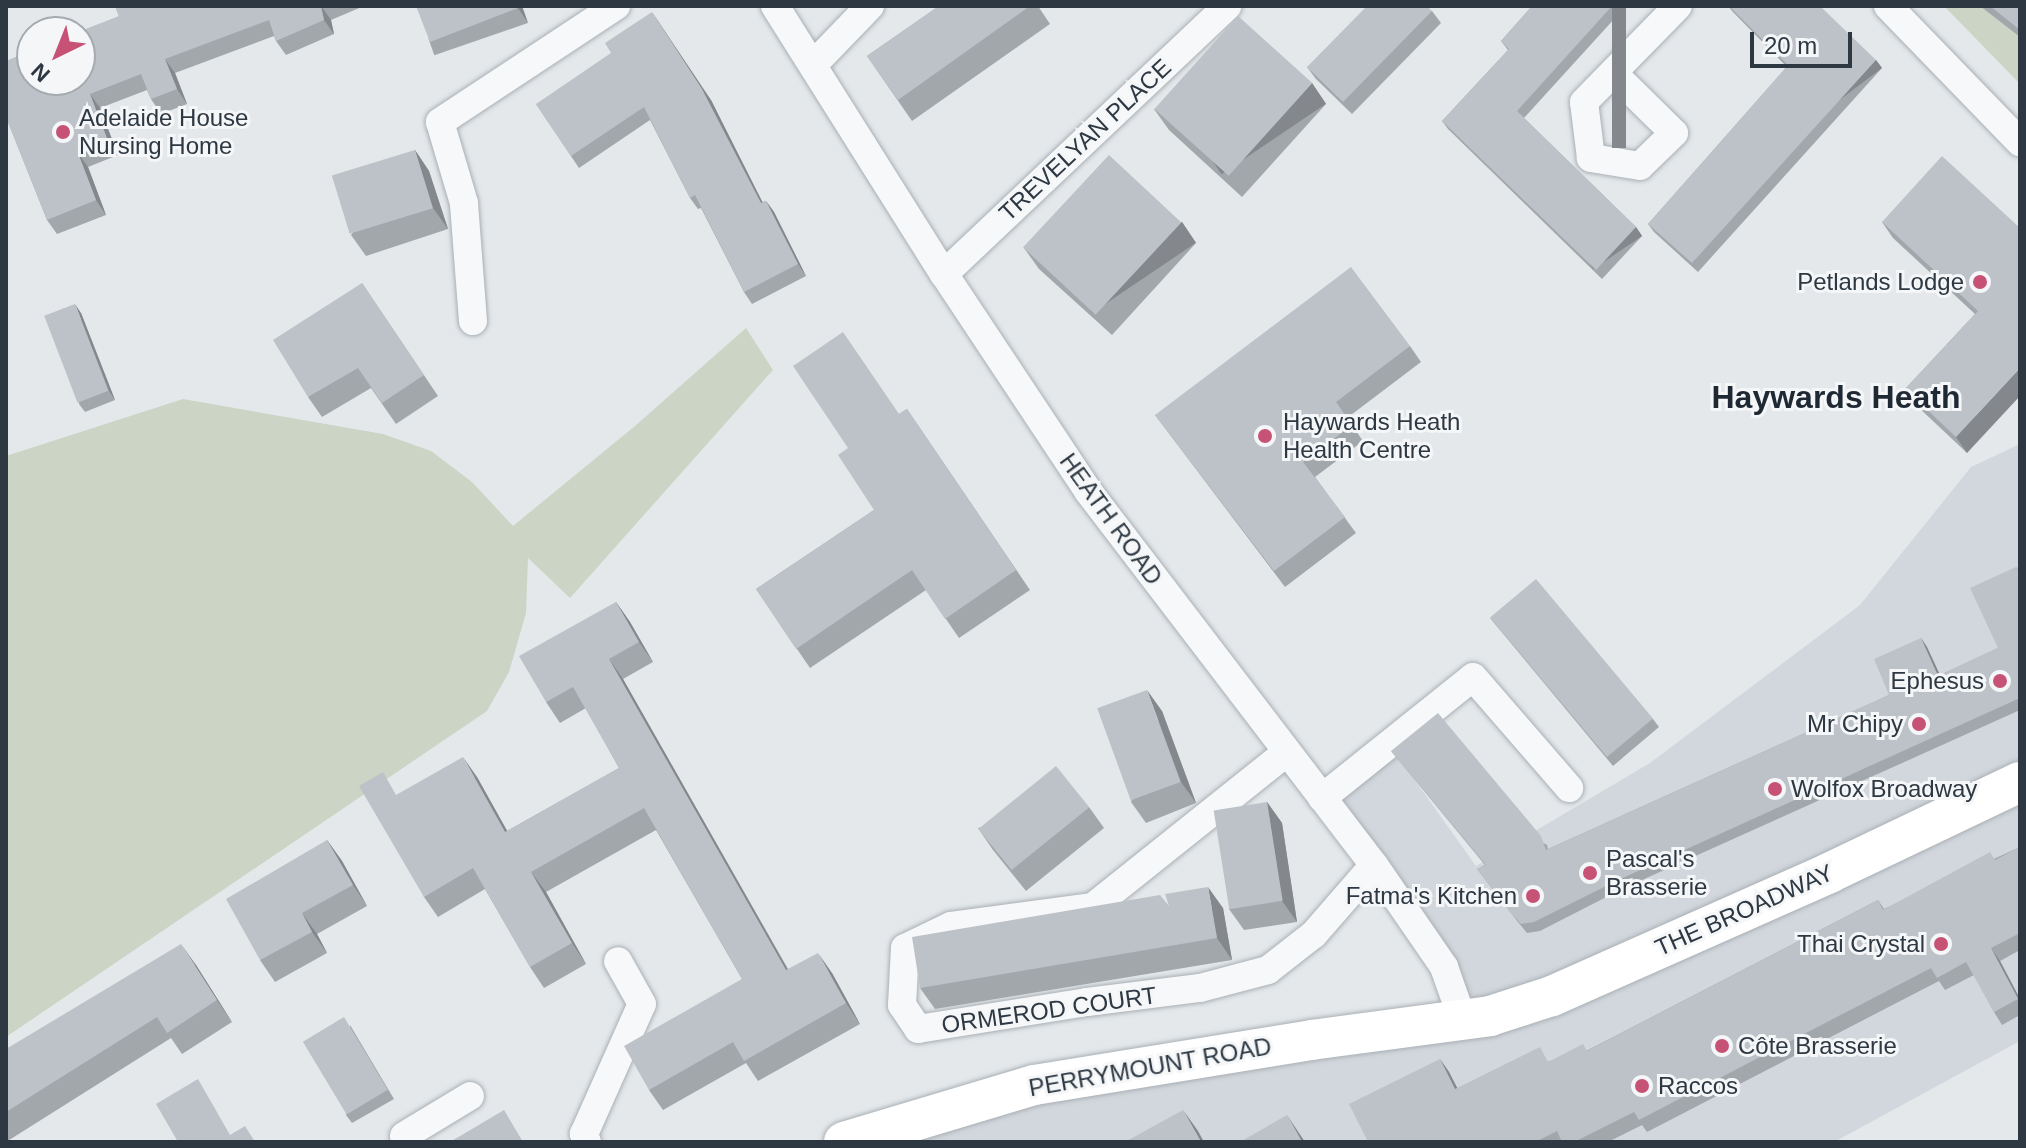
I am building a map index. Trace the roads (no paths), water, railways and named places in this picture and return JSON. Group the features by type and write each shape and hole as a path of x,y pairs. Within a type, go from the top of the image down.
{"main road":[{"name":"THE BROADWAY","path":"1462,1018 1490,1016 1552,996 1829,873 2020,782"},
{"name":"PERRYMOUNT ROAD","path":"844,1142 1034,1085 1462,1018"}],"street":[{"path":"473,321 464,203 440,122 616,6"},
{"name":"HEATH ROAD","path":"775,6 944,274 1088,491 1374,865 1444,967 1462,1018"},
{"path":"813,65 871,6"},
{"name":"TREVELYAN PLACE","path":"944,274 1227,6"},
{"path":"1614,74 1678,6"},
{"path":"1888,6 2020,142"},
{"path":"1322,798 1473,677 1569,788"},
{"name":"ORMEROD COURT","path":"1287,752 1093,907 951,926 905,948 902,1005 918,1029 1087,1002 1200,988 1268,970 1314,934 1374,865"},
{"path":"587,1142 584,1134 642,1004 618,961"},
{"path":"402,1140 470,1096"}],"place":[{"name":"Adelaide House Nursing Home","path":"63,132"},
{"name":"Petlands Lodge","path":"1980,282"},
{"name":"Haywards Heath Health Centre","path":"1265,436"},
{"name":"Ephesus","path":"2000,681"},
{"name":"Mr Chipy","path":"1919,724"},
{"name":"Wolfox Broadway","path":"1775,789"},
{"name":"Pascal's Brasserie","path":"1590,873"},
{"name":"Fatma's Kitchen","path":"1533,896"},
{"name":"Thai Crystal","path":"1941,944"},
{"name":"Côte Brasserie","path":"1722,1046"},
{"name":"Raccos","path":"1642,1086"}],"district":[{"name":"Haywards Heath","path":"1836,397"}]}
